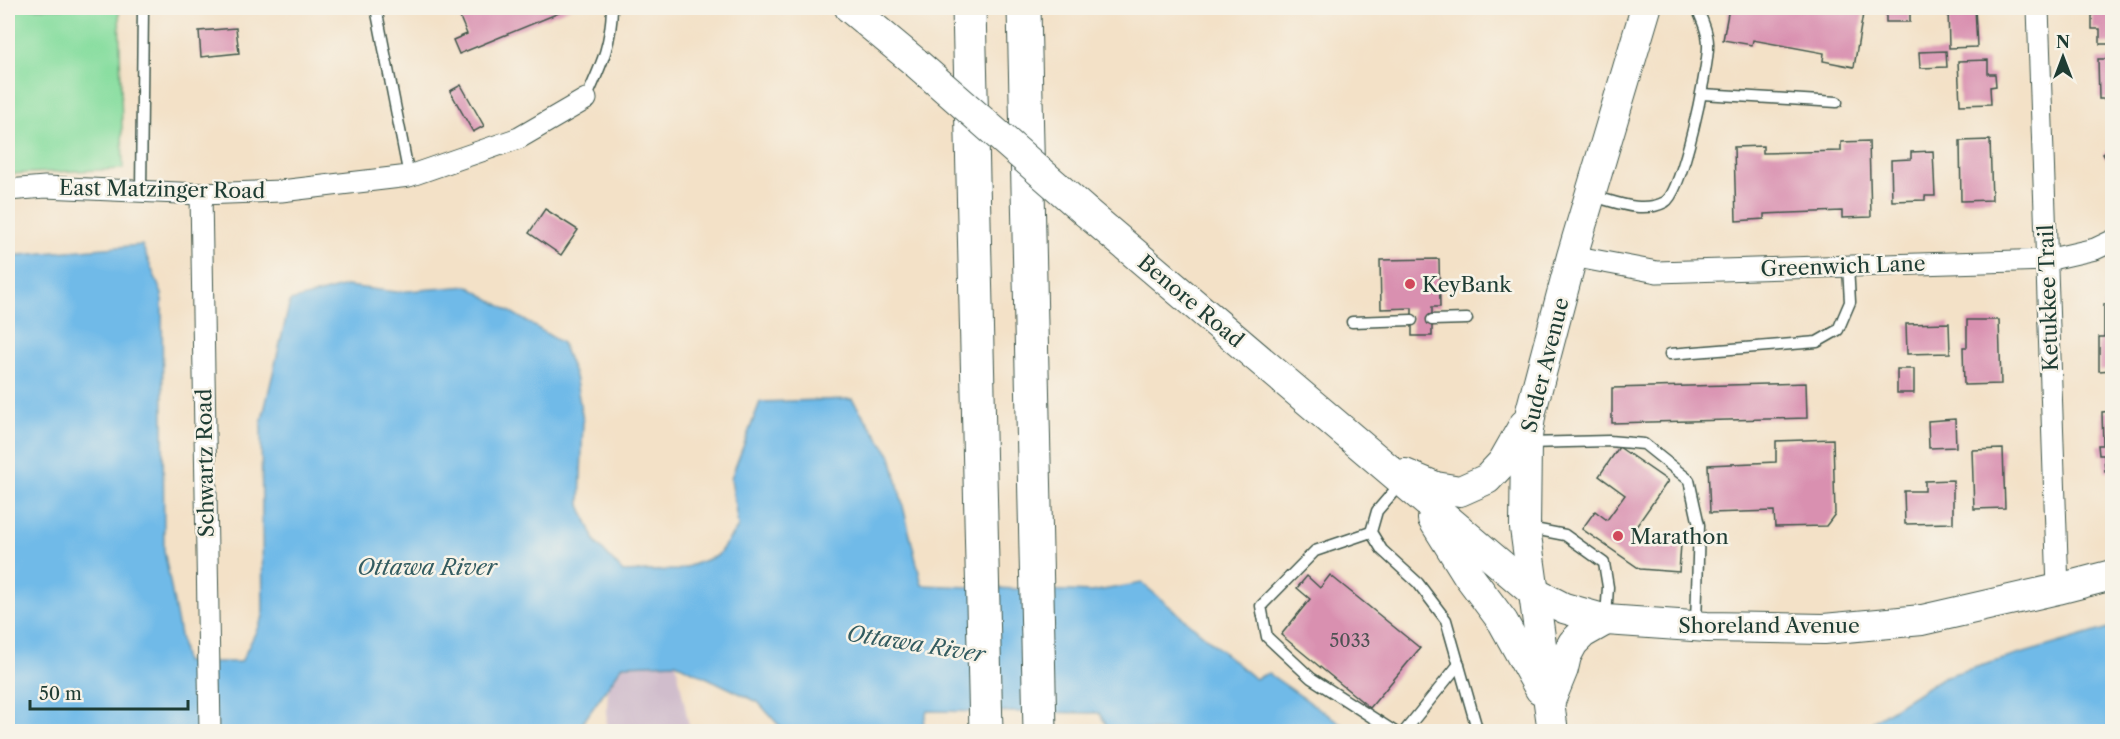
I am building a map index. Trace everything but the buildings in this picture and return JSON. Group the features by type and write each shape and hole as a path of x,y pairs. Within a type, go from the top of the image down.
{"highway":[{"path":"969,8 986,728"},
{"path":"1023,8 1040,728"}],"street":[{"name":"Benore Road","path":"850,8 1533,592"},
{"name":"Suder Avenue","path":"1551,717 1526,528 1526,443 1531,411 1572,256 1646,8"},
{"name":"Ketukkee Trail","path":"2038,8 2058,589"},
{"name":"East Matzinger Road","path":"8,190 45,187 201,194 281,191 409,176 519,138 586,99"},
{"name":"Schwartz Road","path":"201,194 210,732"},
{"name":"Greenwich Lane","path":"1572,256 1657,272 2047,260 2095,249 2112,241"},
{"path":"1401,480 1460,491 1487,479 1503,462 1531,411"},
{"path":"1401,480 1503,622 1551,717"},
{"name":"Shoreland Avenue","path":"1533,592 1564,608 1606,620 1695,627 1824,629 1922,620 2112,575"},
{"path":"1551,717 1566,656 1573,643 1583,633 1606,620"}],"lane":[{"path":"141,192 143,8"},
{"path":"376,8 409,176"},
{"path":"586,99 602,63 611,34 612,8"},
{"path":"1590,195 1632,206 1652,208 1668,201 1676,184 1702,94 1708,45 1704,23 1697,8"},
{"path":"1702,94 1837,102"},
{"path":"1670,354 1817,342 1839,330 1850,302 1848,266"},
{"path":"1432,320 1467,320"},
{"path":"1352,322 1412,321"},
{"path":"1526,443 1609,441 1644,444 1689,480 1699,525 1695,627"},
{"path":"1401,480 1377,511 1371,532 1382,550 1418,583 1446,620 1478,732"},
{"path":"1526,528 1565,535 1604,563 1608,587 1606,620"},
{"path":"1371,532 1315,550 1261,606 1267,637 1311,678 1395,732"},
{"path":"1404,732 1459,664"}],"shaded area":[{"path":"676,663 690,731 606,732 608,687 623,665"}],"green space":[{"path":"8,8 119,8 123,169 8,174"}],"water":[{"name":"Ottawa River","path":"142,245 162,294 164,550 185,662 241,662 263,617 261,424 290,301 346,286 396,292 468,286 562,343 575,376 583,420 580,505 596,543 623,572 678,570 717,556 738,527 731,478 760,402 852,399 891,456 922,585 1091,592 1142,583 1255,679 1268,673 1351,731 1110,731 1099,713 927,711 921,731 784,731 758,702 676,663 623,665 577,731 8,732 8,256"},
{"path":"2112,627 2112,731 1861,731 1943,677"}],"place":[{"name":"KeyBank","path":"1410,284"},
{"name":"Marathon","path":"1618,536"}]}
